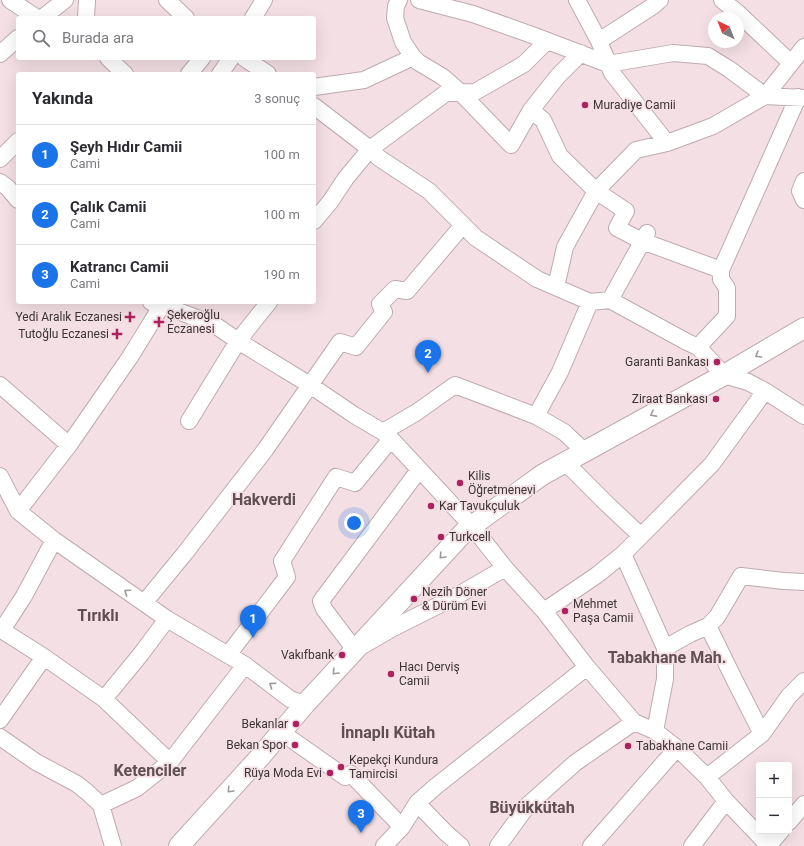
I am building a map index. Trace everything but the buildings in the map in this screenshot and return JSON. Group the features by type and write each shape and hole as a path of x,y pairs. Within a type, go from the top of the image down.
{"main road":[{"path":"179,846 260,757 305,704 460,537 472,526 542,475 724,375 804,328"}],"street":[{"path":"10,0 34,16"},
{"path":"45,16 65,0"},
{"path":"86,16 87,0"},
{"path":"167,0 184,16"},
{"path":"255,16 264,0"},
{"path":"398,0 395,18 403,42 413,57 418,62 443,77 460,92 511,145 531,110 558,76 581,53"},
{"path":"419,0 473,14 608,64 673,53 708,56 729,69 765,96 801,98 721,270 721,279 727,288 727,316 698,347"},
{"path":"577,0 598,41 612,73 667,143"},
{"path":"722,0 791,63"},
{"path":"598,41 654,2"},
{"path":"0,54 16,40"},
{"path":"316,219 370,149 446,93 475,92 524,64 547,41"},
{"path":"556,287 565,247 596,191 636,150 667,143 713,126 765,96 804,47"},
{"path":"316,87 364,80 413,57"},
{"path":"110,60 123,72"},
{"path":"191,72 200,60"},
{"path":"221,72 230,60"},
{"path":"247,60 265,72"},
{"path":"316,108 370,149 379,158 428,191 476,238 537,279 590,302 610,300 698,347 724,375 748,382 804,416"},
{"path":"531,110 543,120 560,156 596,191 626,211 618,228 644,237 721,270"},
{"path":"0,159 16,146"},
{"path":"804,181 800,192 804,200"},
{"path":"0,182 8,188 16,198"},
{"path":"144,603 265,450 340,342 356,347 384,312 380,304 395,289 407,291 463,225"},
{"path":"610,300 644,237"},
{"path":"536,416 560,372 590,302"},
{"path":"18,512 69,445 130,357 156,304"},
{"path":"160,304 215,325 387,435 472,526 505,568 544,611 587,667 634,722 655,732 677,748 707,777 726,801 769,846 779,834"},
{"path":"189,421 238,341 267,304"},
{"path":"784,340 804,342"},
{"path":"0,385 69,445"},
{"path":"228,655 288,578 282,562 336,477 355,483 387,435 456,385 536,416 564,432 584,451"},
{"path":"544,611 597,575 623,554 712,464 765,391"},
{"path":"565,462 641,536"},
{"path":"419,470 321,601 324,609 356,650 393,628 455,597 505,568"},
{"path":"0,476 18,512 54,540 167,619 245,665 290,699 305,704"},
{"path":"54,540 24,596 1,629 104,699 170,762"},
{"path":"623,554 665,648 665,679 655,732"},
{"path":"665,648 708,626 717,618 740,576 804,582"},
{"path":"104,699 141,654 167,619"},
{"path":"708,626 762,734"},
{"path":"0,720 44,657"},
{"path":"101,805 137,788 170,762 245,665"},
{"path":"384,846 402,827 417,803 435,787 587,667"},
{"path":"707,777 762,734 790,696 804,682"},
{"path":"498,846 528,805 575,763 634,722"},
{"path":"281,732 345,777 351,774 402,827"},
{"path":"0,737 36,762 77,784 101,805 113,846"},
{"path":"591,846 677,748"},
{"path":"692,846 726,801"},
{"path":"417,803 461,846"},
{"path":"792,818 804,804"}],"place":[{"name":"Muradiye Camii","path":"585,105"},
{"name":"Yedi Aralık Eczanesi","path":"130,317"},
{"name":"Şekeroğlu Eczanesi","path":"159,322"},
{"name":"Tutoğlu Eczanesi","path":"117,334"},
{"name":"Garanti Bankası","path":"717,362"},
{"name":"Çalık Camii","path":"428,373"},
{"name":"Ziraat Bankası","path":"716,399"},
{"name":"Kilis Öğretmenevi","path":"460,483"},
{"name":"Kar Tavukçuluk","path":"431,506"},
{"name":"Turkcell","path":"441,537"},
{"name":"Nezih Döner & Dürüm Evi","path":"414,599"},
{"name":"Mehmet Paşa Camii","path":"565,611"},
{"name":"Şeyh Hıdır Camii","path":"253,638"},
{"name":"Vakıfbank","path":"342,655"},
{"name":"Hacı Derviş Camii","path":"391,674"},
{"name":"Bekanlar","path":"296,724"},
{"name":"Bekan Spor","path":"295,745"},
{"name":"Tabakhane Camii","path":"628,746"},
{"name":"Kepekçi Kundura Tamircisi","path":"341,767"},
{"name":"Rüya Moda Evi","path":"330,773"},
{"name":"Katrancı Camii","path":"361,833"}],"district":[{"name":"Hakverdi","path":"264,499"},
{"name":"Tırıklı","path":"98,615"},
{"name":"Tabakhane Mah.","path":"667,657"},
{"name":"İnnaplı Kütah","path":"388,732"},
{"name":"Ketenciler","path":"150,770"},
{"name":"Büyükkütah","path":"532,807"}]}
